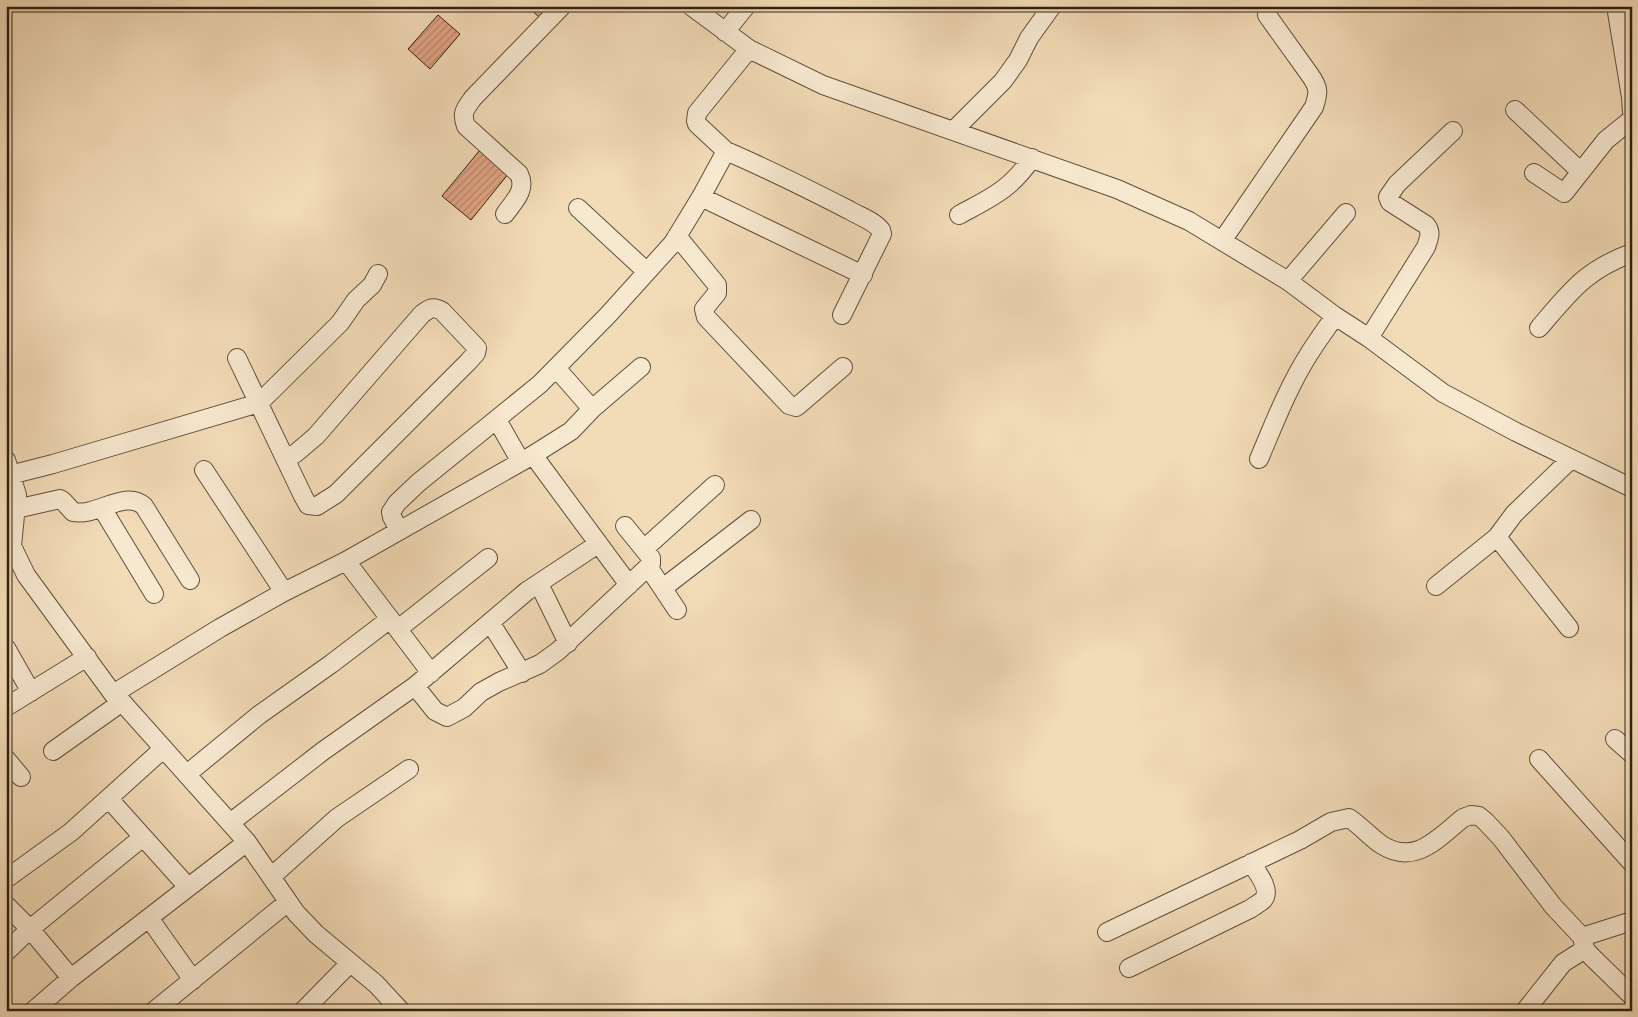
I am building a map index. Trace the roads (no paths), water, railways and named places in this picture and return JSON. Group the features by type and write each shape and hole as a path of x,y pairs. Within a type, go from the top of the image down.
{"street":[{"path":"505,214 523,187 522,180 519,174 466,126 463,118 465,109 472,98 562,6"},
{"path":"691,6 749,49 822,85 1118,189 1189,220 1288,282 1369,338 1443,393 1632,488"},
{"path":"725,32 746,6"},
{"path":"953,131 1003,81 1015,65 1029,38 1052,6"},
{"path":"1616,6 1631,102"},
{"path":"1222,241 1314,107 1319,94 1310,75 1267,15"},
{"path":"749,49 701,108 696,117 697,124 726,150 809,190 879,227 882,234 842,315"},
{"path":"1515,110 1580,172"},
{"path":"1534,173 1564,193 1606,140 1632,119"},
{"path":"1369,338 1426,247 1430,234 1430,230 1426,225 1390,202 1388,197 1397,184 1454,132"},
{"path":"399,530 391,512 397,503 418,483 497,420 557,368 608,315 673,242 701,197 726,150"},
{"path":"959,215 996,195 1011,184 1032,158"},
{"path":"701,197 863,275"},
{"path":"578,208 647,272"},
{"path":"1288,282 1346,213"},
{"path":"677,236 717,285 718,293 704,309 706,317 789,405 796,406 800,404 844,367"},
{"path":"1538,328 1584,277 1603,265 1632,253"},
{"path":"378,274 372,285 356,300 340,323 259,403 8,471 17,494 12,546 13,565 26,574 118,698 246,842 296,913 316,934 376,984 401,1011"},
{"path":"237,358 285,459 308,505 317,506 336,494 360,471 469,361 476,353 477,348 442,312 435,308 430,308 422,314 316,436 296,453 285,459"},
{"path":"1259,459 1282,406 1308,354 1335,316"},
{"path":"53,751 118,698 220,628 284,592 346,561 527,458 570,431 592,409 641,367"},
{"path":"557,368 592,409"},
{"path":"497,420 629,585"},
{"path":"1436,586 1496,537 1514,514 1571,459"},
{"path":"204,470 284,592"},
{"path":"644,549 715,485"},
{"path":"16,509 60,499 73,512 85,513 126,500 139,502 144,506 190,580"},
{"path":"102,508 154,594"},
{"path":"663,588 751,520"},
{"path":"415,686 435,711 447,717 464,708 481,692 540,664 568,643 649,568 652,561 651,558 625,526"},
{"path":"1496,537 1569,628"},
{"path":"230,823 324,751 415,686 490,622 539,584 598,544"},
{"path":"187,774 259,715 488,558"},
{"path":"346,561 431,673"},
{"path":"649,568 677,610"},
{"path":"539,584 568,643"},
{"path":"490,622 522,673"},
{"path":"6,648 31,692"},
{"path":"6,707 87,658"},
{"path":"1615,739 1632,754"},
{"path":"6,880 72,832 163,749"},
{"path":"6,759 21,777"},
{"path":"1539,759 1632,863"},
{"path":"271,877 338,818 409,769"},
{"path":"109,799 188,887"},
{"path":"1107,932 1252,864 1331,822 1349,818 1382,845 1404,854 1421,851 1463,818 1471,815 1479,816 1501,838 1553,906 1632,996"},
{"path":"6,952 30,929 143,837"},
{"path":"33,1011 71,978 246,842"},
{"path":"1129,968 1250,909 1264,899 1267,893 1266,888 1252,864"},
{"path":"154,1011 288,902"},
{"path":"6,905 30,929 71,978"},
{"path":"149,918 193,980"},
{"path":"1525,1011 1563,963 1584,943 1632,921"},
{"path":"303,1011 350,963"}]}
